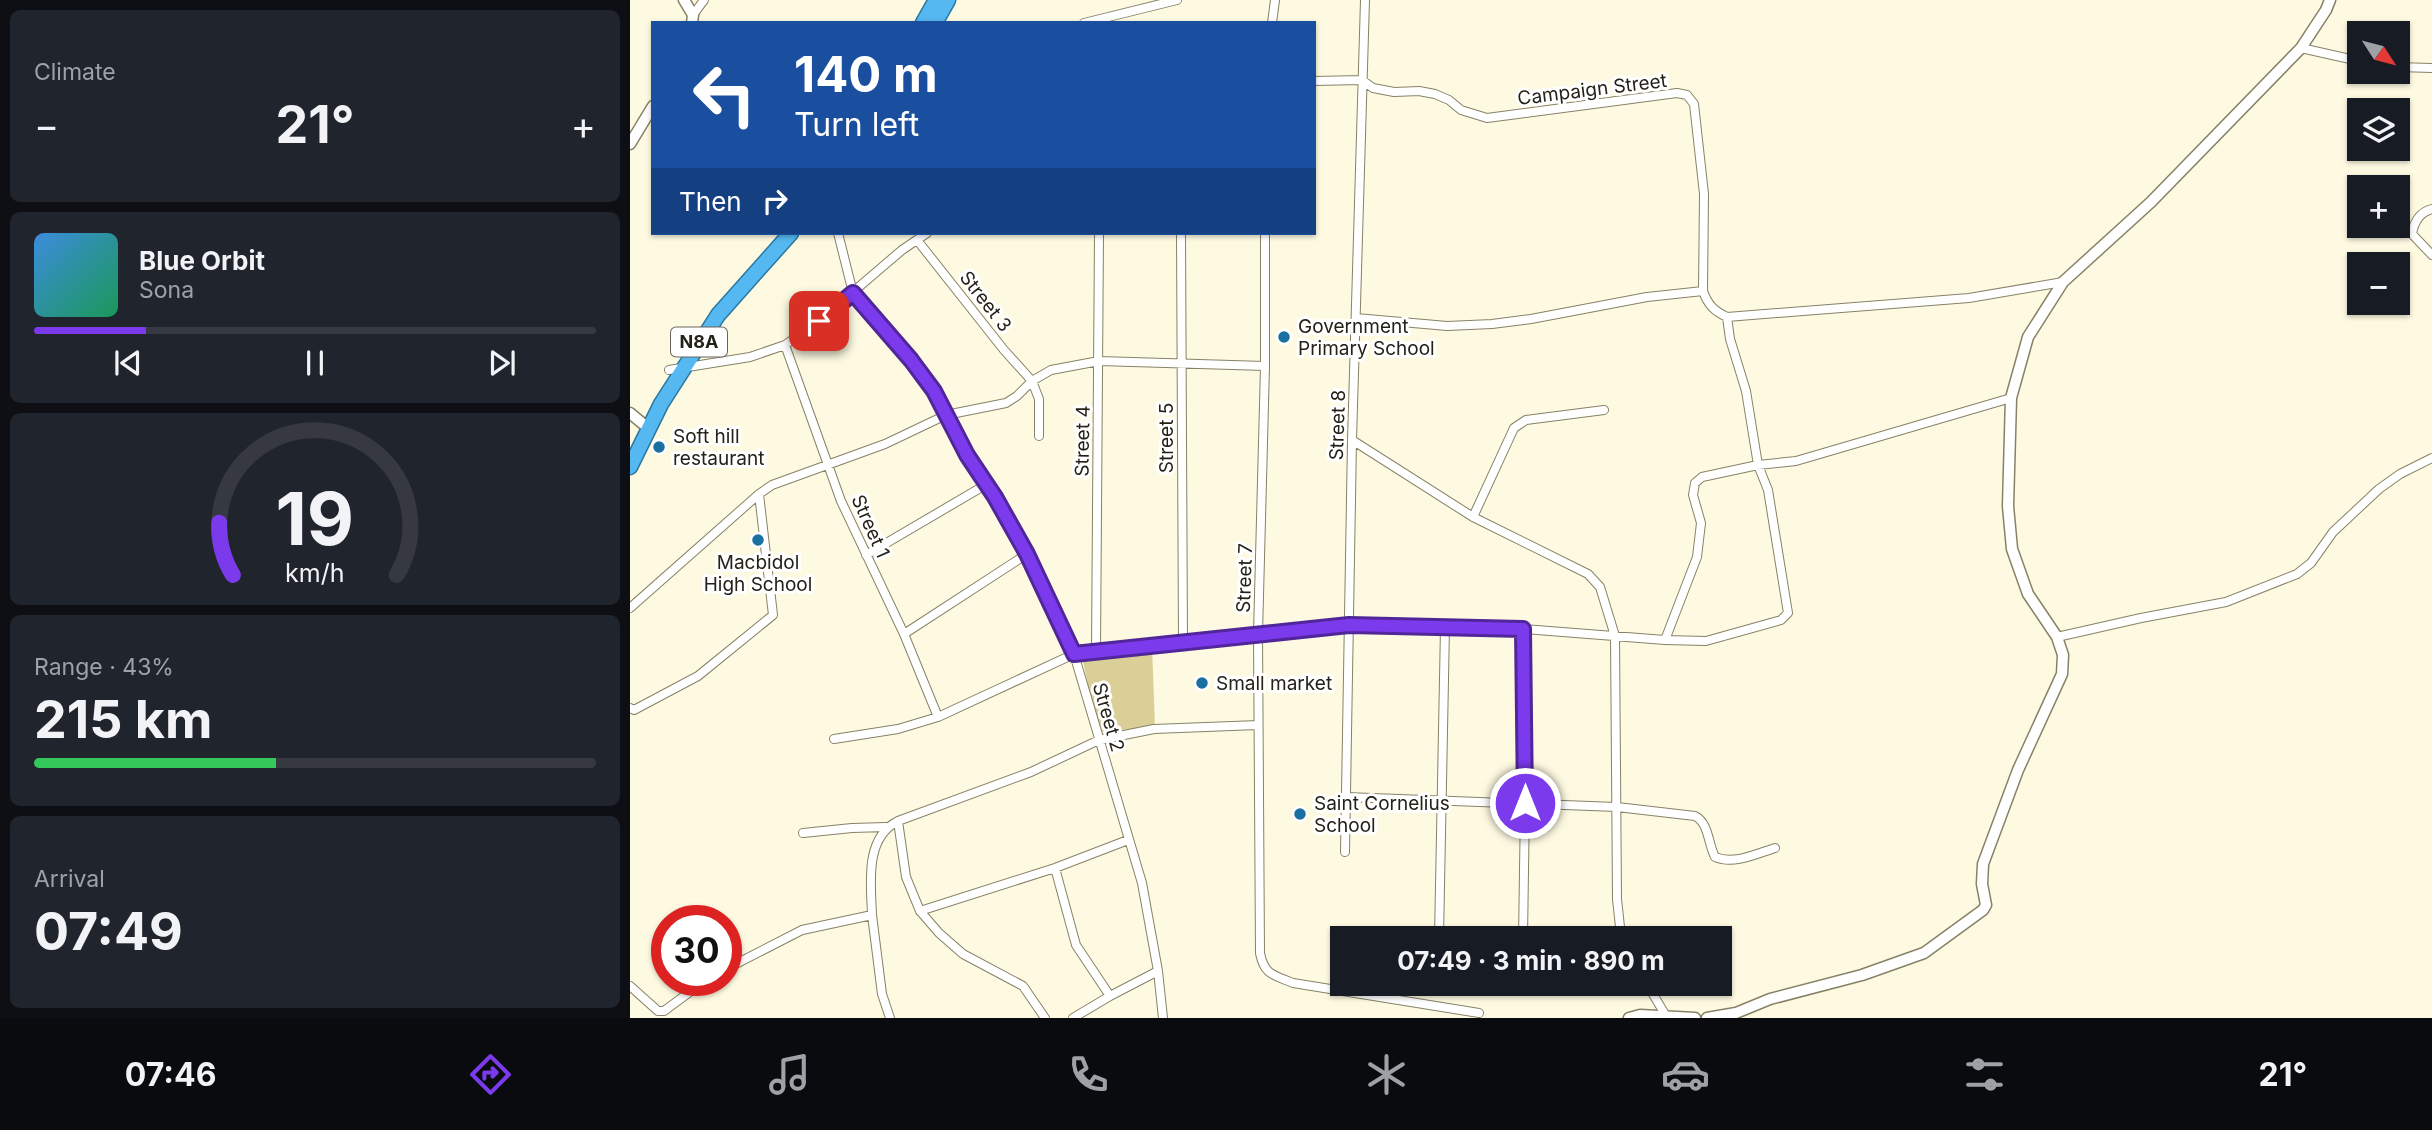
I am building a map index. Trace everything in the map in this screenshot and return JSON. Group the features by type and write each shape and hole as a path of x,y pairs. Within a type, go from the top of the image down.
{"highway":[{"path":"924,21 936,0"},
{"path":"936,21 948,0"},
{"name":"N8A","path":"630,447 640,421 675,369 710,309 776,235"},
{"name":"N8A","path":"675,369 718,314 789,235"},
{"name":"N8A","path":"630,467 640,421"}],"street":[{"path":"684,0 692,19"},
{"path":"692,19 704,0"},
{"path":"1092,21 1177,0"},
{"path":"1272,21 1275,0"},
{"name":"Street 8","path":"1345,852 1352,440 1365,0"},
{"path":"1707,1018 1737,1013 1770,999 1862,975 1924,953 1983,910 1987,901 1982,884 1983,864 2018,770 2062,674 2063,655 2057,637 2028,594 2012,548 2008,506 2011,398 2028,337 2063,282 2151,202 2301,48 2330,0"},
{"path":"2301,48 2347,58"},
{"path":"2410,67 2432,68"},
{"name":"Campaign Street","path":"1316,80 1362,80 1373,88 1435,94 1449,100 1461,110 1487,118 1676,93 1687,95 1694,104 1704,194 1703,291"},
{"path":"630,144 651,109"},
{"path":"2432,209 2420,215 2413,226 2412,234 2432,255"},
{"name":"Street 2","path":"838,235 853,293 934,391 967,455 1027,554 1074,654 1142,883 1158,971 1163,1018"},
{"path":"675,369 750,357 785,345 819,321 924,235"},
{"name":"Street 4","path":"1096,650 1099,235"},
{"name":"Street 5","path":"1181,235 1182,643"},
{"name":"Street 7","path":"1265,235 1265,366 1258,634 1259,953 1262,965 1270,974 1293,983 1479,1013"},
{"name":"Street 3","path":"916,240 1032,381"},
{"path":"1356,318 1447,326 1492,324 1531,320 1608,303 1703,291 1707,302 1716,312 1727,317 1969,298 2063,282"},
{"path":"834,739 898,729 938,717 1074,654 1096,650 1349,625 1523,629 1706,641 1781,620 1788,613 1768,490 1758,465 1746,391 1730,339 1727,317"},
{"name":"Street 1","path":"785,345 841,501 904,634 938,717"},
{"path":"630,608 772,485 885,444 946,415 1006,402 1051,370 1099,361 1265,366"},
{"path":"1032,381 1039,399 1039,436"},
{"path":"1665,640 1697,557 1701,523 1693,495 1695,483 1702,477 1758,465 1796,461 2011,398"},
{"path":"1473,517 1514,428 1526,420 1604,410"},
{"path":"1352,440 1473,517 1588,574 1600,587 1615,636 1617,899 1620,926"},
{"path":"2057,637 2226,602 2297,574 2311,563 2333,533 2379,489 2400,474 2432,458"},
{"path":"866,555 987,484"},
{"path":"630,708 634,710 698,677 773,615 760,494"},
{"path":"904,634 1027,554"},
{"path":"1439,926 1445,627"},
{"path":"1523,629 1523,926"},
{"path":"803,834 886,827 1031,772 1099,740 1154,729 1258,724"},
{"path":"1346,797 1617,807 1695,816 1701,819 1715,857 1725,861 1775,848"},
{"path":"898,821 906,877 920,911 939,933 963,954 1023,986 1045,1018"},
{"path":"886,827 873,855 872,915 882,994 890,1018"},
{"path":"920,911 1055,868 1128,840"},
{"path":"1055,868 1076,945 1110,996"},
{"path":"742,961 802,930 872,915"},
{"path":"1073,1018 1158,971"},
{"path":"630,986 658,1012 664,1011 684,996"},
{"path":"1654,996 1666,1016"},
{"path":"1629,1018 1640,1015 1695,1018"}],"shaded area":[{"path":"1152,646 1155,727 1098,732 1081,652"}],"place":[{"name":"Government Primary School","path":"1284,337"},
{"name":"Soft hill restaurant","path":"659,447"},
{"name":"Macbidol High School","path":"758,540"},
{"name":"Small market","path":"1202,683"},
{"name":"Saint Cornelius School","path":"1300,814"}],"route":[{"path":"819,321 853,293 911,360 934,391 967,455 995,497 1027,554 1074,654 1349,625 1523,629 1525,803"}]}
